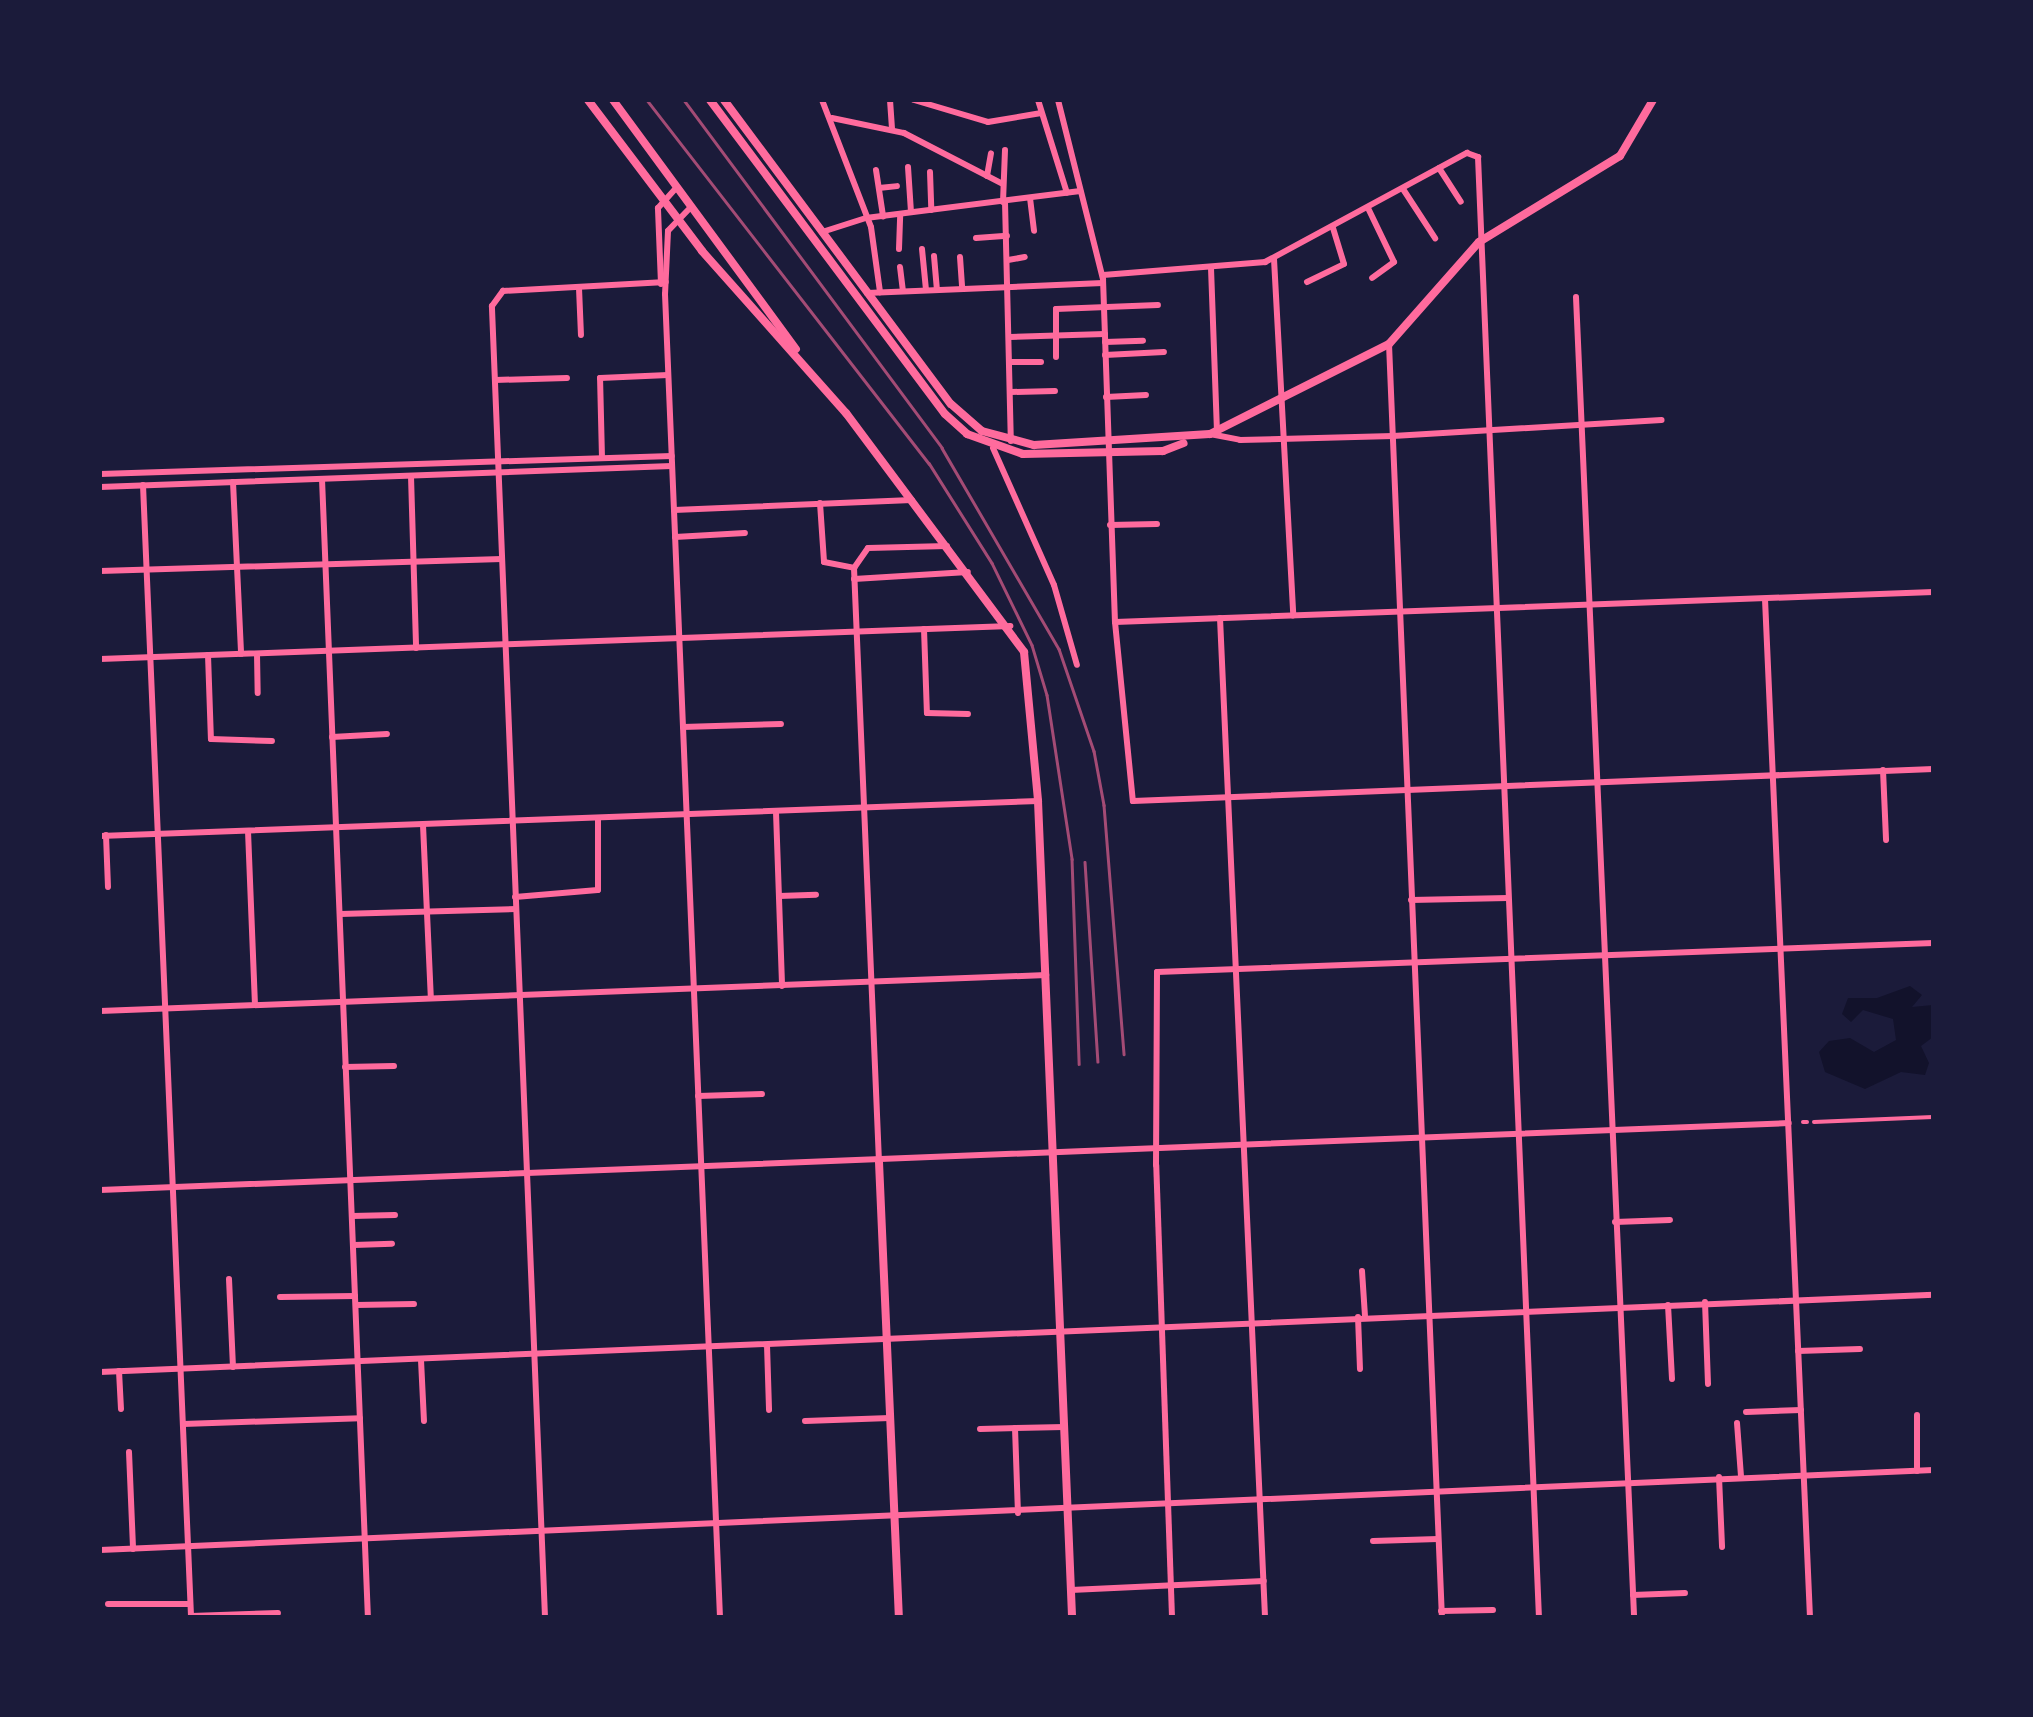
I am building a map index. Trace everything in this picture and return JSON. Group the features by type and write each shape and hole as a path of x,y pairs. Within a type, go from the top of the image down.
{"street":[{"path":"588,100 677,218 804,362"},
{"path":"613,100 688,209 1010,626 1030,678 1072,1617"},
{"path":"710,100 945,414 994,448 1054,585 1077,664"},
{"path":"724,100 960,414 1011,442 1170,450 1389,344 1479,242 1604,170 1620,156 1653,100"},
{"path":"822,100 832,118 866,218 880,292"},
{"path":"890,100 892,128"},
{"path":"914,100 988,122 1041,113"},
{"path":"1038,100 1067,193"},
{"path":"1058,100 1103,279 1115,622 1133,800 1933,769"},
{"path":"832,118 892,128 1003,184"},
{"path":"1005,150 1011,442"},
{"path":"866,293 1009,287 1274,259 1474,151 1539,1617"},
{"path":"987,176 991,152"},
{"path":"908,166 912,212"},
{"path":"1438,168 1461,202"},
{"path":"876,170 883,216"},
{"path":"930,172 932,210"},
{"path":"879,188 897,186"},
{"path":"676,188 663,197 658,214 665,294 720,1617"},
{"path":"1403,189 1435,238"},
{"path":"822,232 866,218 1080,192"},
{"path":"1030,198 1034,231"},
{"path":"1368,208 1394,262 1372,278"},
{"path":"664,282 668,232 688,209"},
{"path":"898,248 900,214"},
{"path":"1307,282 1344,264 1332,228"},
{"path":"976,238 1007,236"},
{"path":"922,249 926,290"},
{"path":"934,256 938,290"},
{"path":"1008,260 1025,257"},
{"path":"960,258 962,289"},
{"path":"1274,259 1286,396 1293,616"},
{"path":"900,266 904,292"},
{"path":"1210,268 1213,432"},
{"path":"545,1617 497,462 496,293 664,282"},
{"path":"578,288 581,335"},
{"path":"1576,297 1634,1617"},
{"path":"1056,357 1056,308 1158,305"},
{"path":"1010,336 1142,341"},
{"path":"1389,344 1442,1614 1493,1610"},
{"path":"1106,355 1164,352"},
{"path":"1011,362 1041,362"},
{"path":"602,458 600,378 668,375"},
{"path":"494,380 566,378"},
{"path":"1011,392 1055,392"},
{"path":"1106,397 1146,394"},
{"path":"1213,432 1287,439 1662,420"},
{"path":"994,448 1109,448"},
{"path":"100,474 672,456"},
{"path":"100,486 672,466"},
{"path":"411,476 416,648"},
{"path":"322,479 368,1617"},
{"path":"234,482 240,654"},
{"path":"143,485 191,1617 278,1614"},
{"path":"674,510 912,500"},
{"path":"820,504 824,562 854,568"},
{"path":"1110,525 1157,524"},
{"path":"675,537 745,534"},
{"path":"899,1617 854,568 868,548 948,546"},
{"path":"100,571 502,559"},
{"path":"854,580 969,572"},
{"path":"1115,622 1933,592"},
{"path":"1765,598 1810,1617"},
{"path":"1220,618 1265,1617"},
{"path":"100,659 1010,626"},
{"path":"924,629 926,712 968,714"},
{"path":"257,654 258,693"},
{"path":"208,655 211,739 272,740"},
{"path":"683,727 782,724"},
{"path":"332,737 388,734"},
{"path":"1884,770 1886,840"},
{"path":"108,887 103,836 1038,801"},
{"path":"776,812 782,986"},
{"path":"516,897 598,890 598,819"},
{"path":"423,825 430,998"},
{"path":"248,831 255,1004"},
{"path":"779,896 816,895"},
{"path":"1411,900 1508,898"},
{"path":"340,914 516,909"},
{"path":"1172,1617 1172,1504 1158,1150 1157,972 1933,944"},
{"path":"100,1011 1046,975"},
{"path":"345,1066 394,1066"},
{"path":"698,1096 762,1094"},
{"path":"1814,1122 1933,1117"},
{"path":"100,1190 1789,1123"},
{"path":"352,1216 394,1215"},
{"path":"1615,1222 1670,1220"},
{"path":"354,1245 392,1244"},
{"path":"1360,1370 1362,1272"},
{"path":"229,1279 233,1367"},
{"path":"100,1372 1062,1333 1430,1313 1933,1295"},
{"path":"280,1297 414,1304"},
{"path":"1705,1302 1708,1384"},
{"path":"1668,1305 1672,1379"},
{"path":"767,1345 770,1410"},
{"path":"1798,1351 1860,1349"},
{"path":"421,1360 424,1421"},
{"path":"119,1372 121,1409"},
{"path":"1746,1412 1801,1410"},
{"path":"1917,1416 1917,1471"},
{"path":"183,1424 360,1418"},
{"path":"805,1422 890,1418"},
{"path":"1737,1423 1740,1476"},
{"path":"980,1429 1065,1427"},
{"path":"1015,1428 1018,1512"},
{"path":"129,1452 132,1549"},
{"path":"100,1550 1933,1470"},
{"path":"1719,1478 1722,1547"},
{"path":"1373,1541 1438,1540"},
{"path":"1071,1590 1264,1581"},
{"path":"1633,1595 1684,1593"},
{"path":"108,1604 190,1604"}],"shaded area":[{"path":"1910,986 1922,995 1912,1007 1933,1005 1933,1037 1921,1046 1929,1063 1925,1075 1901,1072 1865,1089 1825,1072 1819,1052 1829,1041 1850,1038 1874,1052 1896,1040 1893,1019 1863,1010 1851,1022 1842,1014 1848,998 1877,998"}],"railway":[{"path":"647,100 929,463 992,563 1032,645 1047,695 1072,859 1079,1064"},
{"path":"684,100 942,448 1059,649 1094,751 1104,805 1124,1054"},
{"path":"1085,862 1098,1062"}]}
